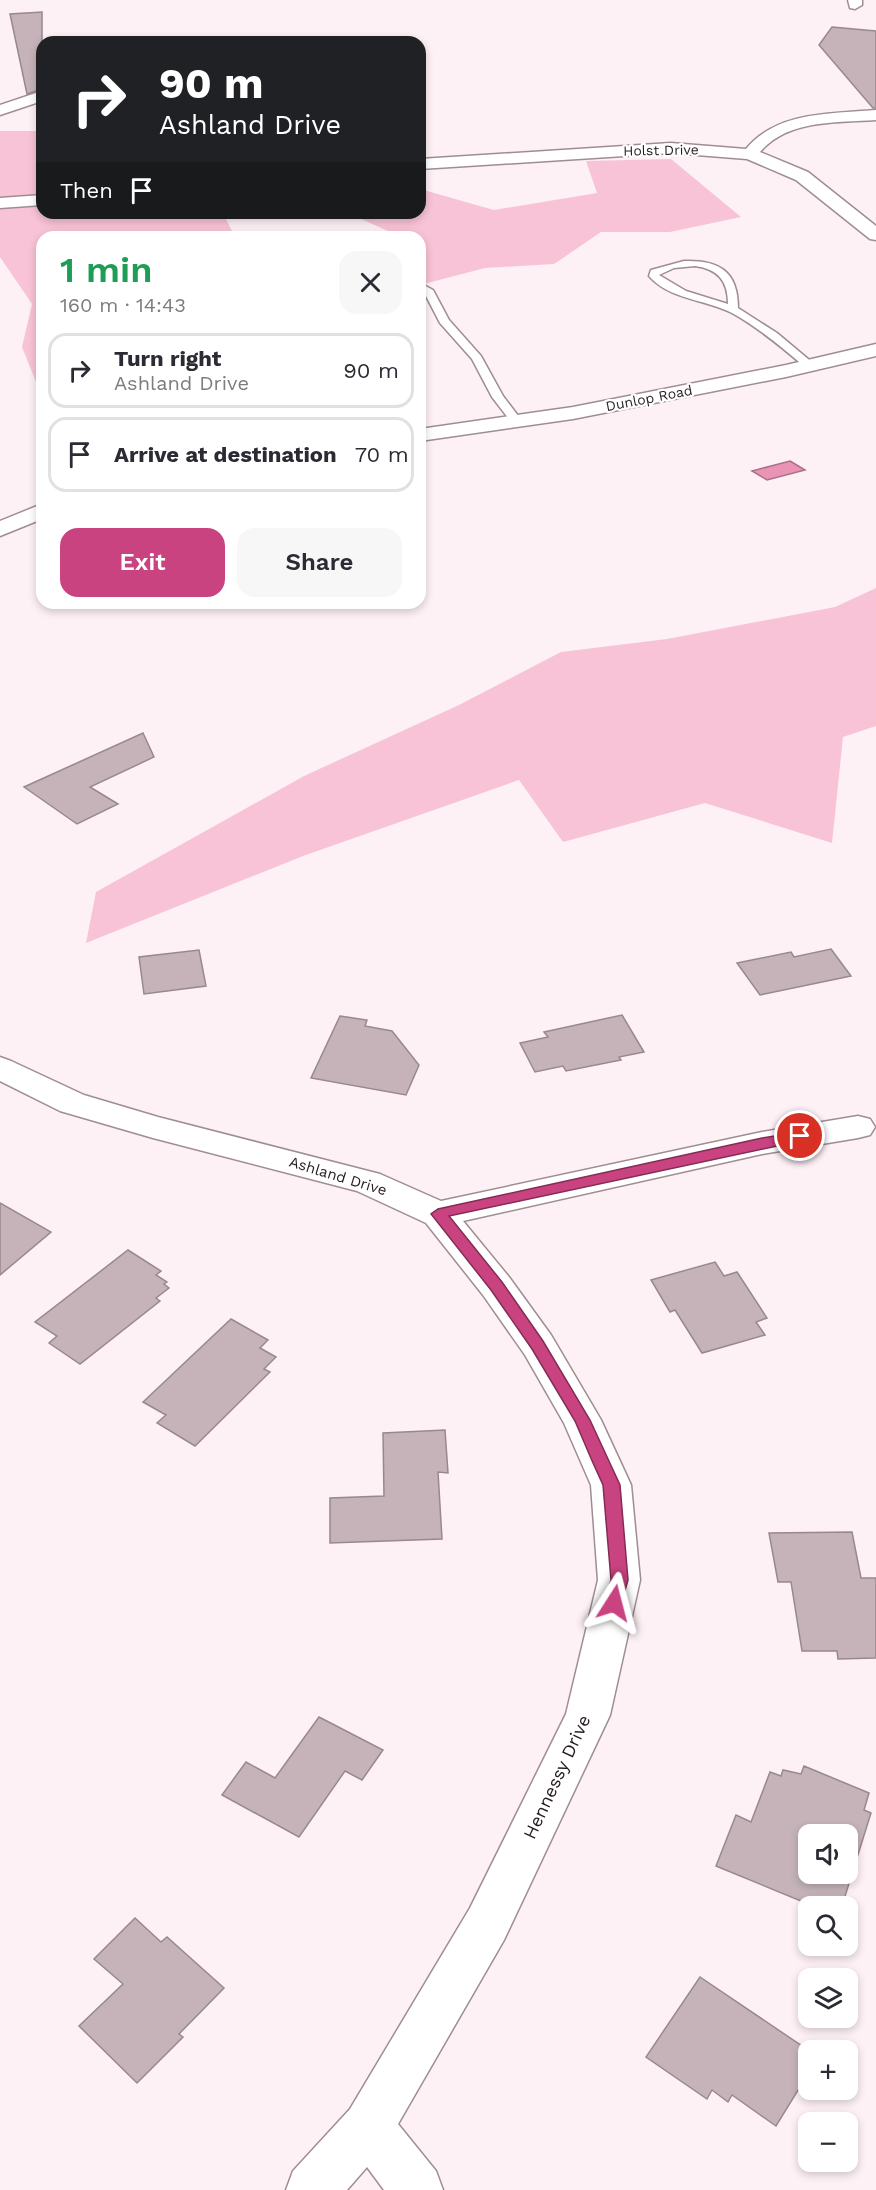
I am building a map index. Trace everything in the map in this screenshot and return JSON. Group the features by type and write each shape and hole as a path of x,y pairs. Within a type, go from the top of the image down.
{"street":[{"path":"0,110 36,98"},
{"path":"750,154 756,143 770,133 787,127 876,115"},
{"name":"Holst Drive","path":"426,164 671,147 750,154 802,176 876,235"},
{"path":"0,203 36,200"},
{"name":"Dunlop Road","path":"426,434 573,413 810,366 876,350"},
{"path":"0,529 36,514"},
{"name":"Ashland Drive","path":"0,1068 72,1103 153,1127 368,1182 438,1214"},
{"path":"438,1214 762,1143 858,1127"},
{"name":"Hennessy Drive","path":"312,2190 368,2127 487,1924 588,1715 619,1580 611,1485 582,1420 538,1345 496,1286 438,1214"},
{"path":"368,2127 417,2190"}],"lane":[{"path":"733,310 733,292 729,281 722,272 712,267 699,264 678,264 655,272 654,276 665,287 733,310 782,341 810,366"},
{"path":"426,290 444,321 477,358 498,398 516,421"}],"shaded area":[{"path":"0,131 36,131 36,219 226,219 232,231 36,231 36,382 22,347 32,304 0,257"},
{"path":"671,159 741,217 670,232 601,232 554,264 485,268 426,283 426,231 388,231 361,219 426,219 426,191 494,210 597,193 586,161"},
{"path":"790,461 805,470 767,480 752,471"},
{"path":"876,588 876,726 843,737 832,843 705,803 563,842 519,780 303,856 86,943 96,892 304,776 459,705 561,652 667,639 835,607"}],"building":[{"path":"42,12 42,36 36,36 36,91 27,94 10,14"},
{"path":"832,27 876,31 876,108 873,108 819,45"},
{"path":"143,733 154,757 90,787 118,804 77,824 24,787"},
{"path":"831,949 851,976 760,995 737,963 791,952 794,957"},
{"path":"199,950 206,986 144,994 139,957"},
{"path":"622,1015 644,1052 619,1057 621,1060 566,1071 563,1066 535,1072 520,1043 548,1037 544,1032"},
{"path":"340,1016 367,1020 365,1026 392,1031 419,1065 406,1095 311,1078"},
{"path":"0,1203 51,1232 0,1275"},
{"path":"128,1250 161,1271 156,1275 167,1282 164,1284 169,1288 156,1298 160,1301 80,1364 49,1343 57,1336 35,1322"},
{"path":"715,1262 724,1276 737,1272 767,1318 756,1322 765,1335 702,1353 675,1310 670,1312 651,1280"},
{"path":"231,1319 268,1340 260,1348 276,1357 264,1369 270,1372 195,1446 157,1423 166,1415 143,1402"},
{"path":"445,1430 448,1473 438,1472 442,1539 330,1543 330,1498 384,1496 383,1433"},
{"path":"852,1532 861,1578 876,1578 876,1658 838,1659 837,1651 802,1651 791,1582 778,1582 769,1533"},
{"path":"319,1717 383,1750 362,1780 345,1771 299,1837 222,1795 246,1762 275,1778"},
{"path":"804,1766 869,1793 864,1810 871,1813 858,1855 858,1824 798,1824 798,1884 849,1884 845,1896 798,1896 798,1900 716,1866 736,1815 751,1822 770,1772 781,1776 783,1770 801,1774"},
{"path":"135,1918 161,1942 167,1937 224,1988 179,2034 183,2037 137,2083 79,2026 123,1984 94,1959"},
{"path":"700,1977 798,2043 798,2090 776,2126 732,2095 728,2102 712,2090 707,2099 646,2057"}],"route":[{"path":"614,1603 619,1580 611,1485 602,1463 582,1420 538,1345 496,1286 438,1214 800,1136"}]}
